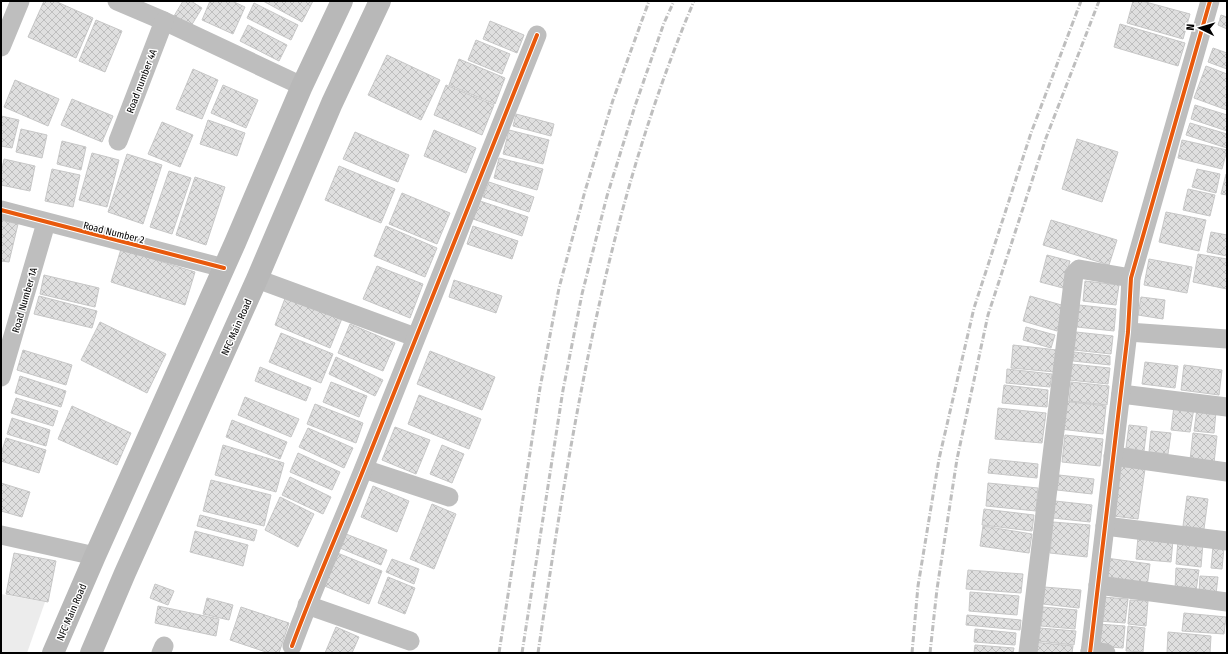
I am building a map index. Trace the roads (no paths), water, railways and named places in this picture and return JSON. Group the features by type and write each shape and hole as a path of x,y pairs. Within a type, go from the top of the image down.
{"main road":[{"name":"NFC Main Road","path":"53,653 224,268 302,86 342,1"},
{"name":"NFC Main Road","path":"90,653 257,278 332,103 380,1"}],"street":[{"path":"1,47 20,1"},
{"path":"117,1 164,21 302,86"},
{"path":"1095,652 1098,585 1128,332 1131,278 1210,1"},
{"name":"Road number 4A","path":"118,141 164,21"},
{"path":"292,646 307,605 364,469 415,337 537,35"},
{"name":"Road Number 2","path":"1,210 46,223 224,268"},
{"name":"Road Number 1A","path":"1,377 46,223"},
{"path":"1028,653 1074,274 1079,269 1131,278"},
{"path":"257,278 415,337"},
{"path":"1128,332 1227,339"},
{"path":"1121,394 1227,407"},
{"path":"1113,456 1227,472"},
{"path":"364,469 449,497"},
{"path":"1105,526 1227,541"},
{"path":"1,535 95,556"},
{"path":"1098,585 1227,602"},
{"path":"307,605 410,641"}],"railway":[{"path":"499,653 540,388 559,288 585,191 613,100 649,1"},
{"path":"522,653 563,390 582,294 607,196 635,106 664,23 674,1"},
{"path":"538,653 564,487 595,322 637,159 663,79 694,1"},
{"path":"912,653 918,586 939,459 974,308 1031,133 1081,1"},
{"path":"930,653 937,589 957,459 988,315 1046,138 1099,1"}]}
